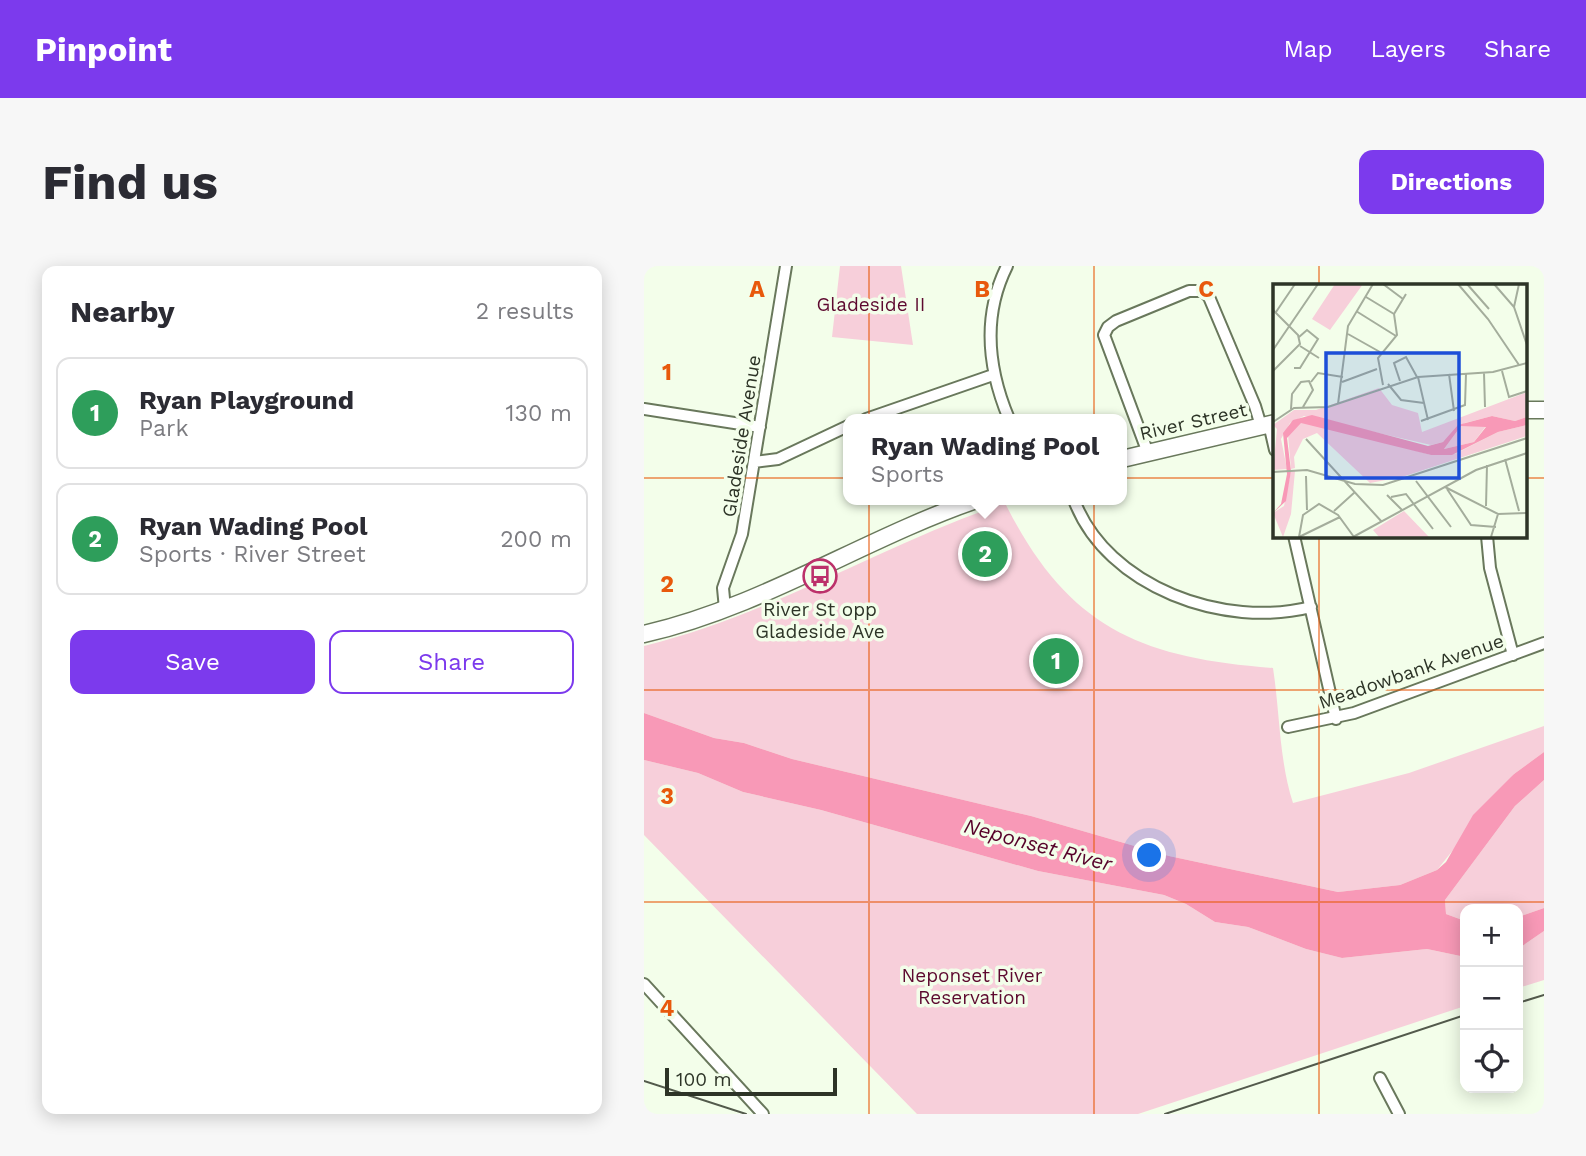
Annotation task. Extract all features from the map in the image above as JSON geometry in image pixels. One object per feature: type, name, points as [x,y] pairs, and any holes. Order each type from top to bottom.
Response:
[{"type":"main road","name":"River Street","points":[[1127,458],[1268,425]]},
{"type":"main road","points":[[644,634],[725,609],[775,589],[921,521],[963,505]]},
{"type":"street","name":"Gladeside Avenue","points":[[725,609],[723,588],[740,544],[786,266]]},
{"type":"street","points":[[1007,266],[996,297],[990,333],[993,375],[1007,414]]},
{"type":"street","points":[[1148,453],[1105,344],[1105,331],[1116,321],[1194,290],[1203,291],[1209,298],[1255,406],[1268,425],[1273,443]]},
{"type":"street","points":[[880,414],[993,375]]},
{"type":"street","points":[[644,409],[760,427]]},
{"type":"street","points":[[754,462],[778,459],[843,429]]},
{"type":"street","points":[[1076,505],[1088,529],[1108,552],[1134,573],[1165,591],[1252,614],[1286,613],[1311,607]]},
{"type":"street","points":[[1294,537],[1336,719]]},
{"type":"street","points":[[1487,537],[1490,568],[1513,655]]},
{"type":"street","name":"Meadowbank Avenue","points":[[1288,727],[1336,719],[1544,643]]},
{"type":"street","points":[[644,985],[763,1114]]},
{"type":"street","points":[[1380,1078],[1399,1114]]},
{"type":"green space","name":"Gladeside II","points":[[840,266],[901,266],[913,345],[832,337]]},
{"type":"green space","points":[[1006,505],[1029,545],[1054,580],[1082,607],[1112,628],[1146,644],[1183,655],[1273,668],[1282,753],[1293,803],[1409,773],[1544,726],[1544,752],[1514,774],[1437,870],[1400,885],[1338,892],[1169,856],[1031,816],[792,759],[744,743],[714,738],[644,713],[644,646],[691,633],[782,598],[959,520]]},
{"type":"green space","name":"Neponset River Reservation","points":[[644,760],[698,773],[743,792],[821,810],[1038,871],[1164,895],[1186,904],[1215,922],[1248,927],[1306,949],[1342,958],[1427,949],[1460,956],[1460,1008],[1138,1114],[917,1114],[644,835]]},
{"type":"green space","points":[[1544,780],[1544,908],[1523,915],[1523,904],[1460,904],[1460,919],[1446,914],[1445,900],[1515,806]]},
{"type":"green space","points":[[1544,931],[1544,980],[1523,986],[1523,967],[1523,946]]},
{"type":"water","points":[[985,532],[1000,538],[1006,553],[1000,568],[985,574],[970,568],[964,553],[970,538]]},
{"type":"water","name":"Neponset River","points":[[644,713],[714,738],[744,743],[792,759],[1031,816],[1169,856],[1338,892],[1400,885],[1437,870],[1446,862],[1473,815],[1514,774],[1544,752],[1544,780],[1515,806],[1445,900],[1446,914],[1460,919],[1460,956],[1427,949],[1342,958],[1306,949],[1248,927],[1215,922],[1186,904],[1164,895],[1038,871],[821,810],[743,792],[698,773],[644,760]]},
{"type":"water","points":[[1544,908],[1544,931],[1523,946],[1523,915]]},
{"type":"tram line","points":[[1523,1001],[1544,995]]},
{"type":"tram line","points":[[1165,1114],[1460,1017]]},
{"type":"tram line","points":[[644,1081],[746,1114]]},
{"type":"place","name":"Ryan Wading Pool","points":[[985,554]]},
{"type":"place","name":"River St opp Gladeside Ave","points":[[820,576]]},
{"type":"place","name":"Ryan Playground","points":[[1056,661]]}]
